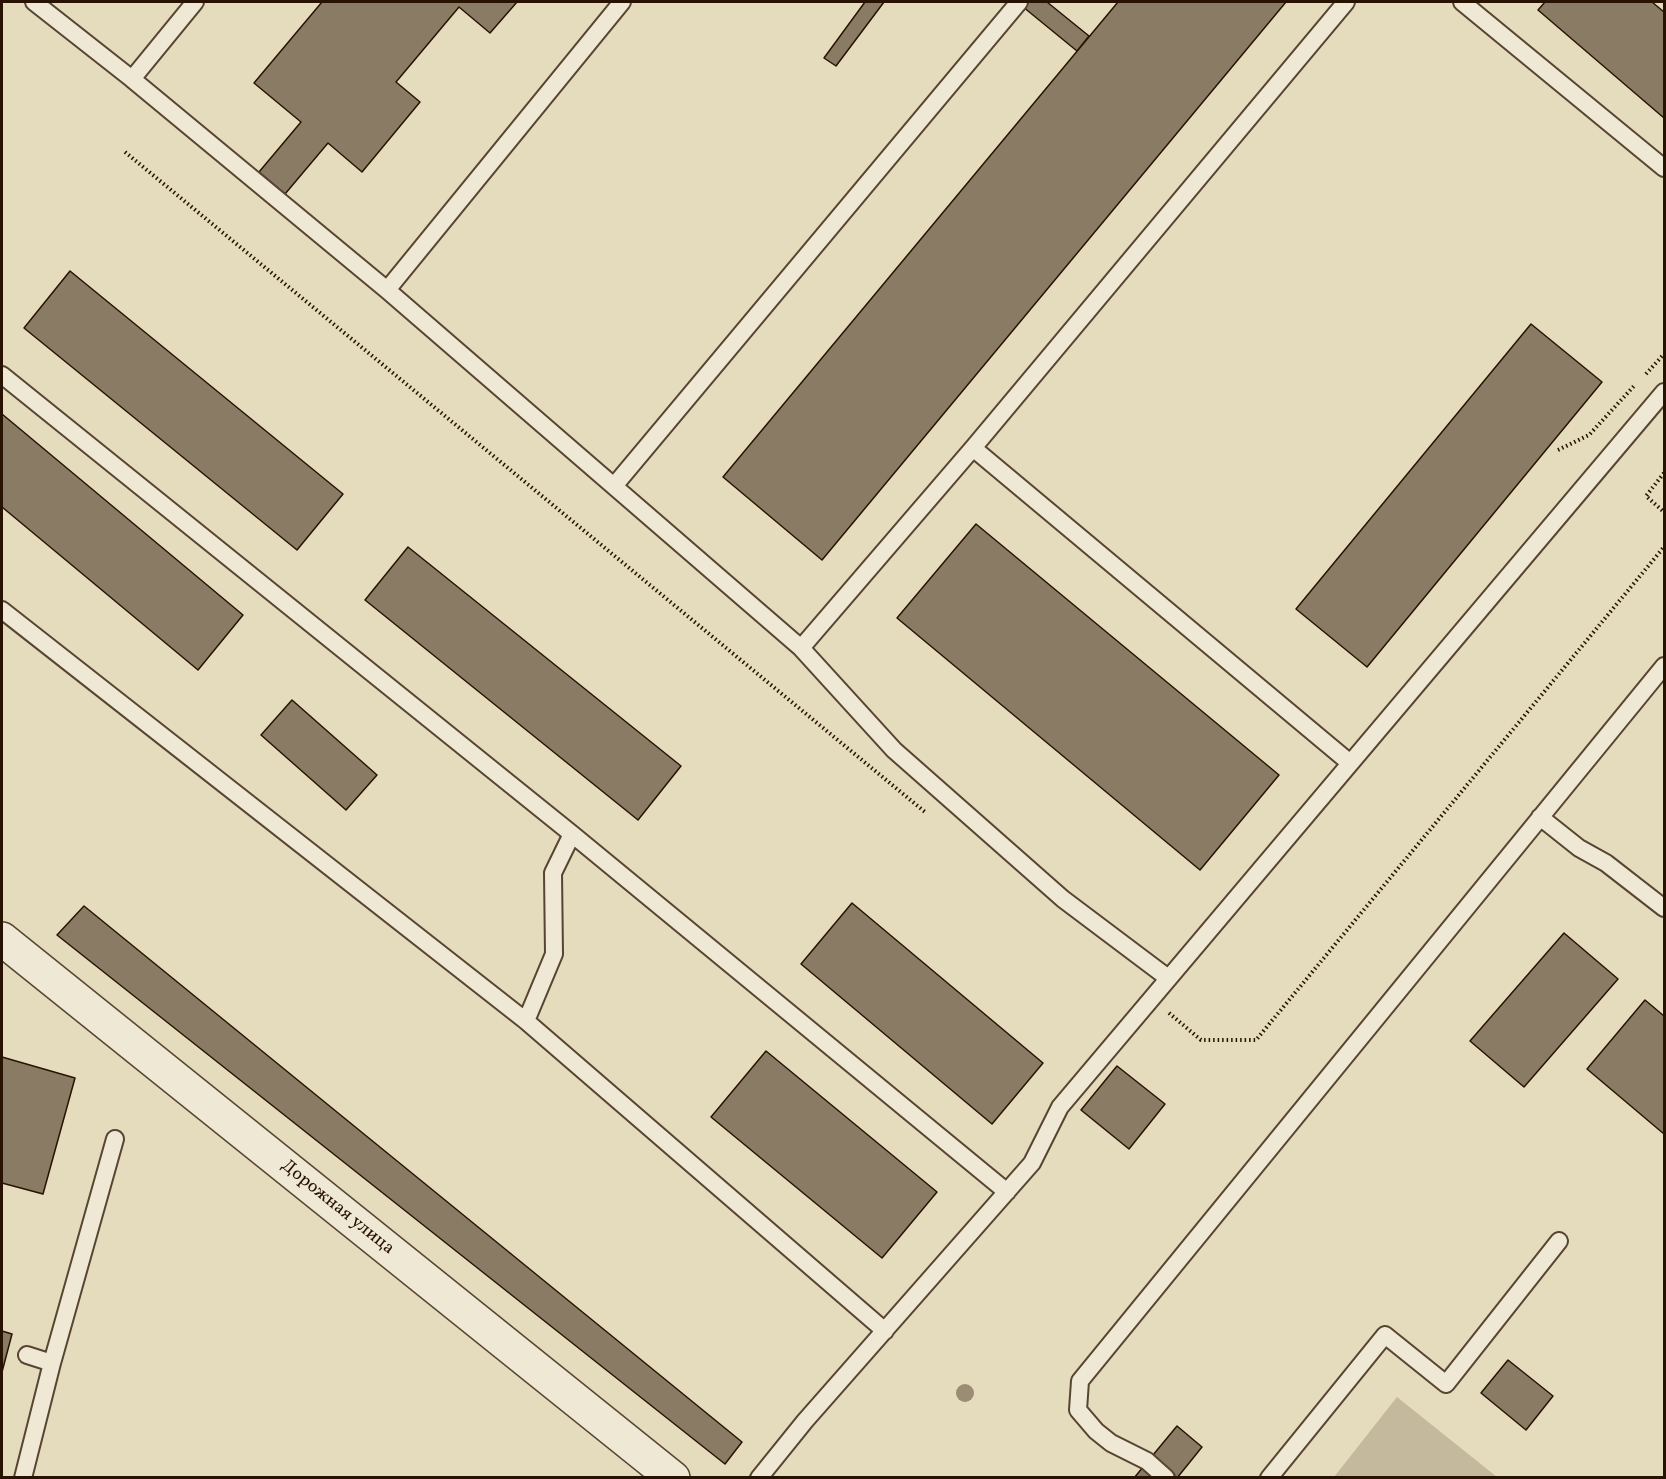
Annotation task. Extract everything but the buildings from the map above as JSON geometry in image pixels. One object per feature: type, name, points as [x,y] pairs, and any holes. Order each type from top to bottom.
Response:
[{"type":"street","name":"Дорожная улица","points":[[2,939],[673,1478]]},
{"type":"lane","points":[[34,2],[132,79],[387,290],[801,648],[894,750],[1063,899],[1168,978]]},
{"type":"lane","points":[[132,79],[195,2]]},
{"type":"lane","points":[[387,290],[622,2]]},
{"type":"lane","points":[[614,486],[1019,2]]},
{"type":"lane","points":[[801,648],[973,448],[1346,2]]},
{"type":"lane","points":[[1462,2],[1665,168]]},
{"type":"lane","points":[[2,375],[572,834],[1007,1192]]},
{"type":"lane","points":[[759,1478],[805,1421],[1032,1163],[1060,1107],[1665,392]]},
{"type":"lane","points":[[973,448],[1350,763]]},
{"type":"lane","points":[[2,610],[526,1021],[885,1331]]},
{"type":"lane","points":[[1166,1478],[1148,1461],[1111,1443],[1096,1431],[1078,1410],[1080,1381],[1665,666]]},
{"type":"lane","points":[[1540,817],[1579,848],[1606,863],[1665,908]]},
{"type":"lane","points":[[526,1021],[554,954],[553,873],[572,834]]},
{"type":"lane","points":[[23,1478],[52,1363],[115,1138]]},
{"type":"lane","points":[[1269,1478],[1385,1335],[1446,1384],[1558,1241]]},
{"type":"lane","points":[[27,1356],[52,1363]]},
{"type":"path","points":[[124,152],[928,815]]},
{"type":"path","points":[[1558,450],[1589,435],[1665,354]]},
{"type":"path","points":[[1665,473],[1646,496],[1665,512]]},
{"type":"path","points":[[1150,998],[1201,1040],[1256,1040],[1665,547]]},
{"type":"shaded area","points":[[1397,1397],[1497,1477],[1334,1477]]}]
